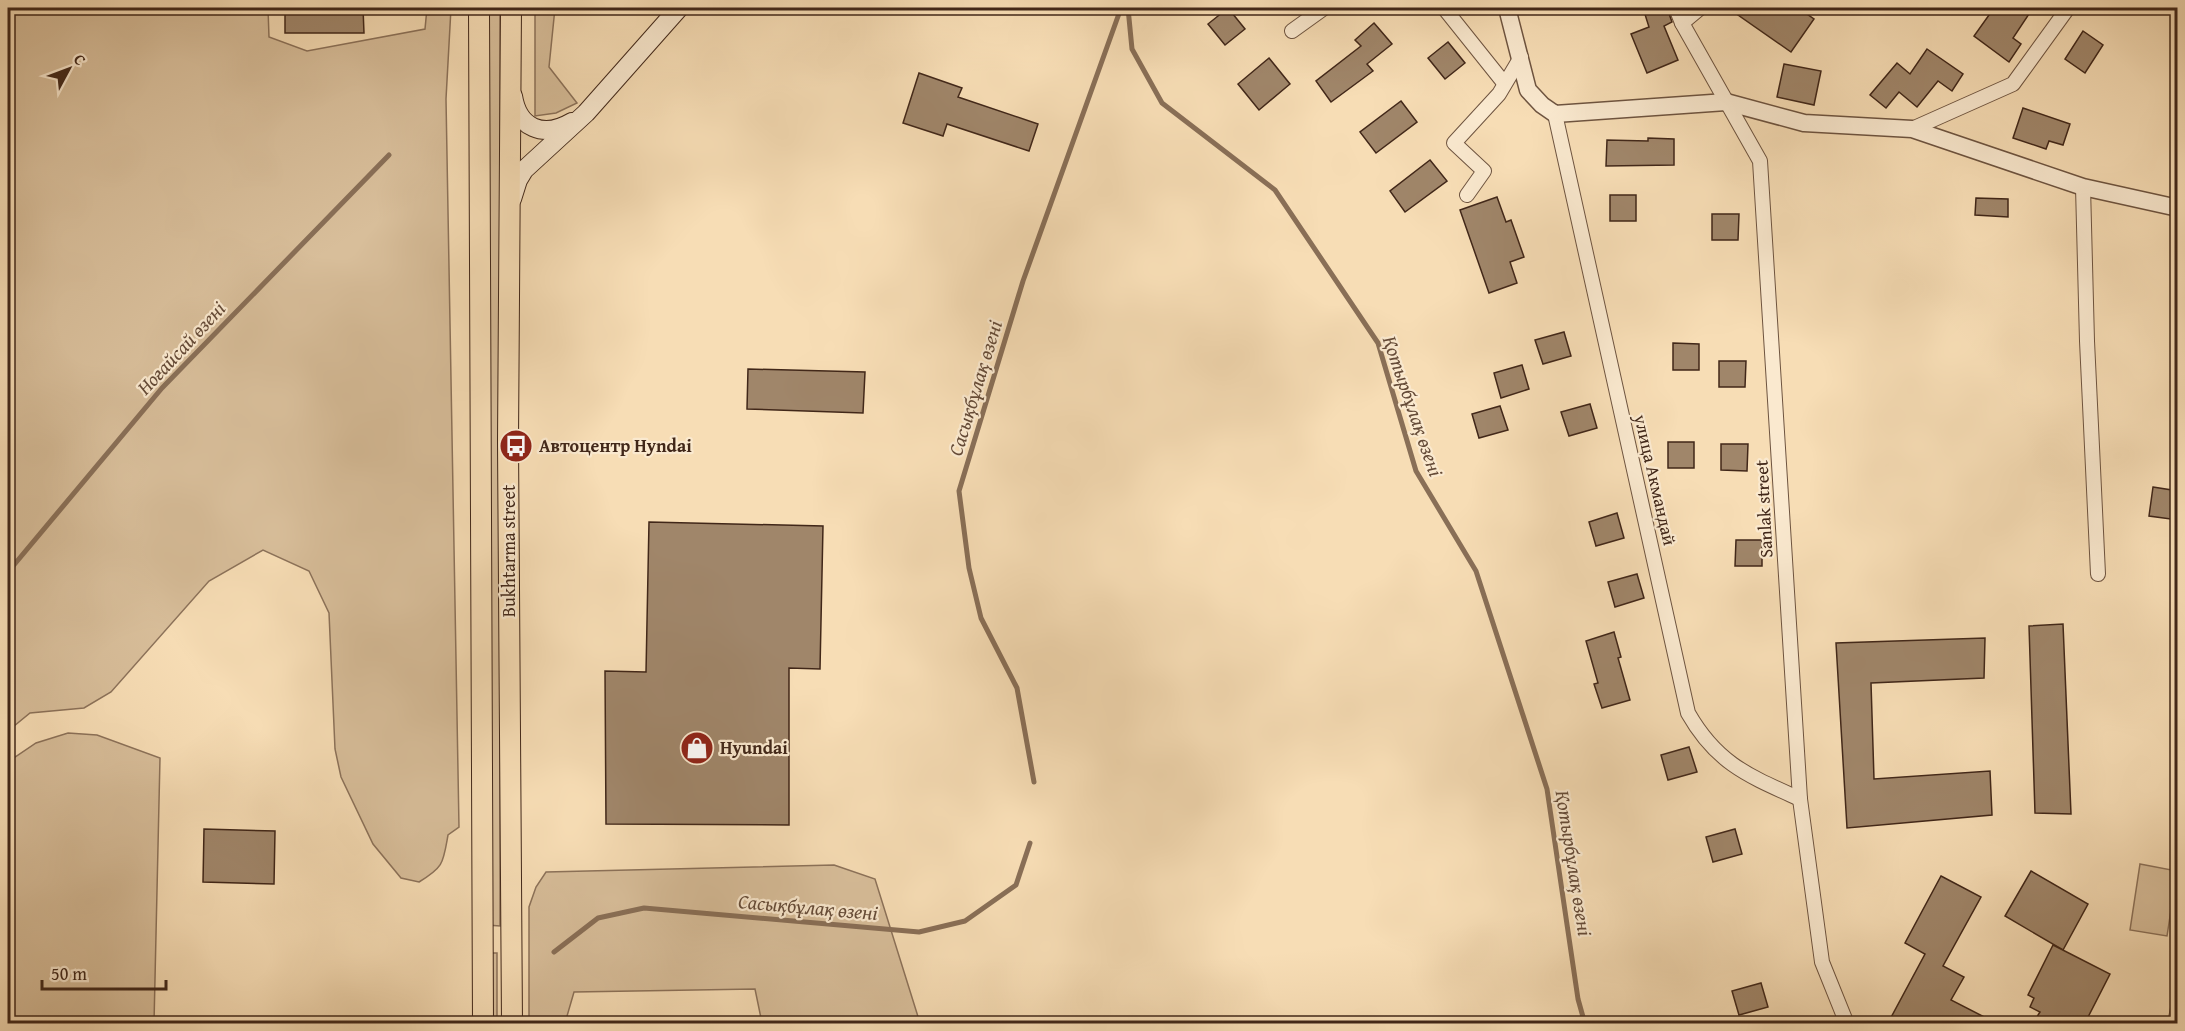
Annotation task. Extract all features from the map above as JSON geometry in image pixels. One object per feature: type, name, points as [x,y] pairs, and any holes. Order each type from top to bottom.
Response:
[{"type":"main road","name":"Bukhtarma street","points":[[479,8],[483,1023]]},
{"type":"main road","name":"Bukhtarma street","points":[[511,8],[512,203],[508,442],[512,1023]]},
{"type":"main road","points":[[512,203],[518,180],[524,170],[586,113],[679,8]]},
{"type":"main road","points":[[512,90],[517,113],[530,126],[543,130],[557,128],[586,113]]},
{"type":"main road","points":[[483,931],[511,931]]},
{"type":"street","points":[[1292,31],[1324,8]]},
{"type":"street","points":[[1444,8],[1504,83]]},
{"type":"street","points":[[1507,8],[1528,90],[1542,105],[1555,114],[1726,102],[1804,123],[1912,129],[2083,187],[2178,208]]},
{"type":"street","name":"Sanlak street","points":[[1676,8],[1682,23],[1760,161],[1800,799],[1822,962],[1847,1023]]},
{"type":"street","points":[[1682,23],[1700,8]]},
{"type":"street","points":[[1912,129],[2013,84],[2068,8]]},
{"type":"street","points":[[1467,195],[1484,171],[1454,143],[1499,94],[1521,57]]},
{"type":"street","name":"улица Акмандай","points":[[1555,114],[1688,712],[1698,730],[1731,766],[1800,799]]},
{"type":"street","points":[[2083,187],[2087,341],[2098,574]]},
{"type":"street","points":[[2175,1023],[2178,1008]]},
{"type":"shaded area","points":[[8,8],[268,8],[269,37],[307,51],[425,29],[427,8],[451,8],[446,99],[459,827],[448,835],[443,858],[438,868],[419,882],[401,878],[373,844],[341,777],[335,749],[329,613],[309,571],[263,550],[209,581],[111,692],[84,708],[30,713],[8,731]]},
{"type":"shaded area","points":[[487,8],[500,8],[500,926],[487,925]]},
{"type":"shaded area","points":[[535,8],[555,8],[549,67],[577,103],[556,113],[535,116]]},
{"type":"shaded area","points":[[68,733],[97,735],[160,758],[154,1023],[8,1023],[8,762],[36,743]]},
{"type":"shaded area","points":[[2140,864],[2177,871],[2167,936],[2130,930]]},
{"type":"shaded area","points":[[834,865],[875,879],[920,1023],[762,1023],[755,989],[574,992],[565,1023],[529,1023],[529,907],[536,887],[546,872]]},
{"type":"shaded area","points":[[488,953],[497,953],[497,1023],[487,1024]]},
{"type":"building","points":[[285,8],[363,8],[364,33],[285,33]]},
{"type":"building","points":[[1228,8],[1245,29],[1225,45],[1208,24]]},
{"type":"building","points":[[1643,8],[1667,8],[1672,22],[1664,26],[1678,60],[1647,73],[1631,34],[1649,27]]},
{"type":"building","points":[[1728,8],[1798,8],[1814,19],[1791,52]]},
{"type":"building","points":[[1994,8],[2033,8],[2013,38],[2021,44],[2009,62],[1974,36]]},
{"type":"building","points":[[1374,23],[1392,44],[1367,64],[1373,71],[1331,102],[1316,81],[1361,46],[1355,40]]},
{"type":"building","points":[[2083,31],[2103,45],[2085,73],[2065,59]]},
{"type":"building","points":[[1448,42],[1465,63],[1445,79],[1428,58]]},
{"type":"building","points":[[1927,49],[1963,74],[1952,91],[1938,81],[1917,107],[1899,92],[1886,108],[1870,95],[1897,63],[1910,74]]},
{"type":"building","points":[[1269,58],[1290,84],[1259,110],[1238,84]]},
{"type":"building","points":[[1784,64],[1821,71],[1814,105],[1777,97]]},
{"type":"building","points":[[919,73],[962,88],[958,97],[1038,124],[1029,151],[947,124],[943,136],[903,123]]},
{"type":"building","points":[[1401,101],[1417,122],[1376,153],[1360,132]]},
{"type":"building","points":[[2023,108],[2070,124],[2063,145],[2049,141],[2046,149],[2013,138]]},
{"type":"building","points":[[1648,138],[1674,139],[1674,165],[1606,166],[1607,140],[1648,141]]},
{"type":"building","points":[[1430,160],[1447,181],[1405,212],[1390,191]]},
{"type":"building","points":[[1610,195],[1636,195],[1636,221],[1610,221]]},
{"type":"building","points":[[1497,197],[1506,222],[1511,220],[1524,257],[1510,262],[1517,283],[1489,293],[1460,210]]},
{"type":"building","points":[[1976,198],[2008,199],[2008,217],[1975,215]]},
{"type":"building","points":[[1712,214],[1739,214],[1738,240],[1712,240]]},
{"type":"building","points":[[1564,332],[1571,356],[1543,364],[1535,340]]},
{"type":"building","points":[[1673,343],[1699,344],[1699,370],[1673,370]]},
{"type":"building","points":[[1719,361],[1746,361],[1745,387],[1719,387]]},
{"type":"building","points":[[1522,365],[1529,389],[1501,398],[1494,373]]},
{"type":"building","points":[[748,369],[865,372],[863,413],[747,409]]},
{"type":"building","points":[[1590,404],[1597,428],[1569,436],[1561,412]]},
{"type":"building","points":[[1500,406],[1508,430],[1479,438],[1472,414]]},
{"type":"building","points":[[1668,442],[1694,442],[1694,468],[1668,468]]},
{"type":"building","points":[[1721,444],[1748,444],[1747,471],[1721,470]]},
{"type":"building","points":[[2153,487],[2178,491],[2178,520],[2149,516]]},
{"type":"building","points":[[1617,513],[1624,538],[1596,546],[1589,522]]},
{"type":"building","points":[[649,522],[823,526],[820,669],[789,668],[789,825],[606,824],[605,671],[646,672]]},
{"type":"building","points":[[1736,540],[1762,540],[1762,566],[1735,566]]},
{"type":"building","points":[[1637,574],[1644,598],[1615,607],[1608,582]]},
{"type":"building","points":[[2063,624],[2071,814],[2035,813],[2029,626]]},
{"type":"building","points":[[1614,632],[1621,657],[1618,658],[1630,700],[1602,708],[1594,684],[1598,683],[1586,641]]},
{"type":"building","points":[[1985,638],[1984,678],[1871,683],[1874,779],[1990,771],[1992,815],[1847,828],[1836,643]]},
{"type":"building","points":[[1689,747],[1697,772],[1668,780],[1661,755]]},
{"type":"building","points":[[204,829],[275,831],[274,884],[203,882]]},
{"type":"building","points":[[1735,829],[1742,854],[1713,862],[1706,837]]},
{"type":"building","points":[[2031,871],[2088,904],[2063,950],[2005,916]]},
{"type":"building","points":[[1941,876],[1981,897],[1943,966],[1964,977],[1951,1000],[1996,1023],[1888,1023],[1925,954],[1905,943]]},
{"type":"building","points":[[2053,945],[2110,974],[2085,1023],[2063,1023],[2052,1018],[2050,1023],[2033,1023],[2040,1012],[2030,1007],[2034,998],[2028,995]]},
{"type":"building","points":[[1761,983],[1768,1007],[1739,1015],[1732,991]]},
{"type":"waterway","name":"Сасықбұлақ өзені","points":[[1034,782],[1017,688],[981,618],[969,568],[959,491],[1023,281],[1121,8]]},
{"type":"waterway","name":"Қотырбұлақ өзені","points":[[1128,8],[1132,49],[1162,103],[1275,190],[1378,343],[1416,471],[1476,571],[1547,789],[1578,999],[1585,1024]]},
{"type":"waterway","name":"Ноғайсай өзені","points":[[8,572],[162,388],[389,155]]},
{"type":"waterway","name":"Сасықбұлақ өзені","points":[[554,952],[598,918],[644,908],[919,932],[965,921],[1016,885],[1030,843]]},
{"type":"place","name":"Автоцентр Hyndai","points":[[516,446]]},
{"type":"place","name":"Hyundai","points":[[697,748]]}]
